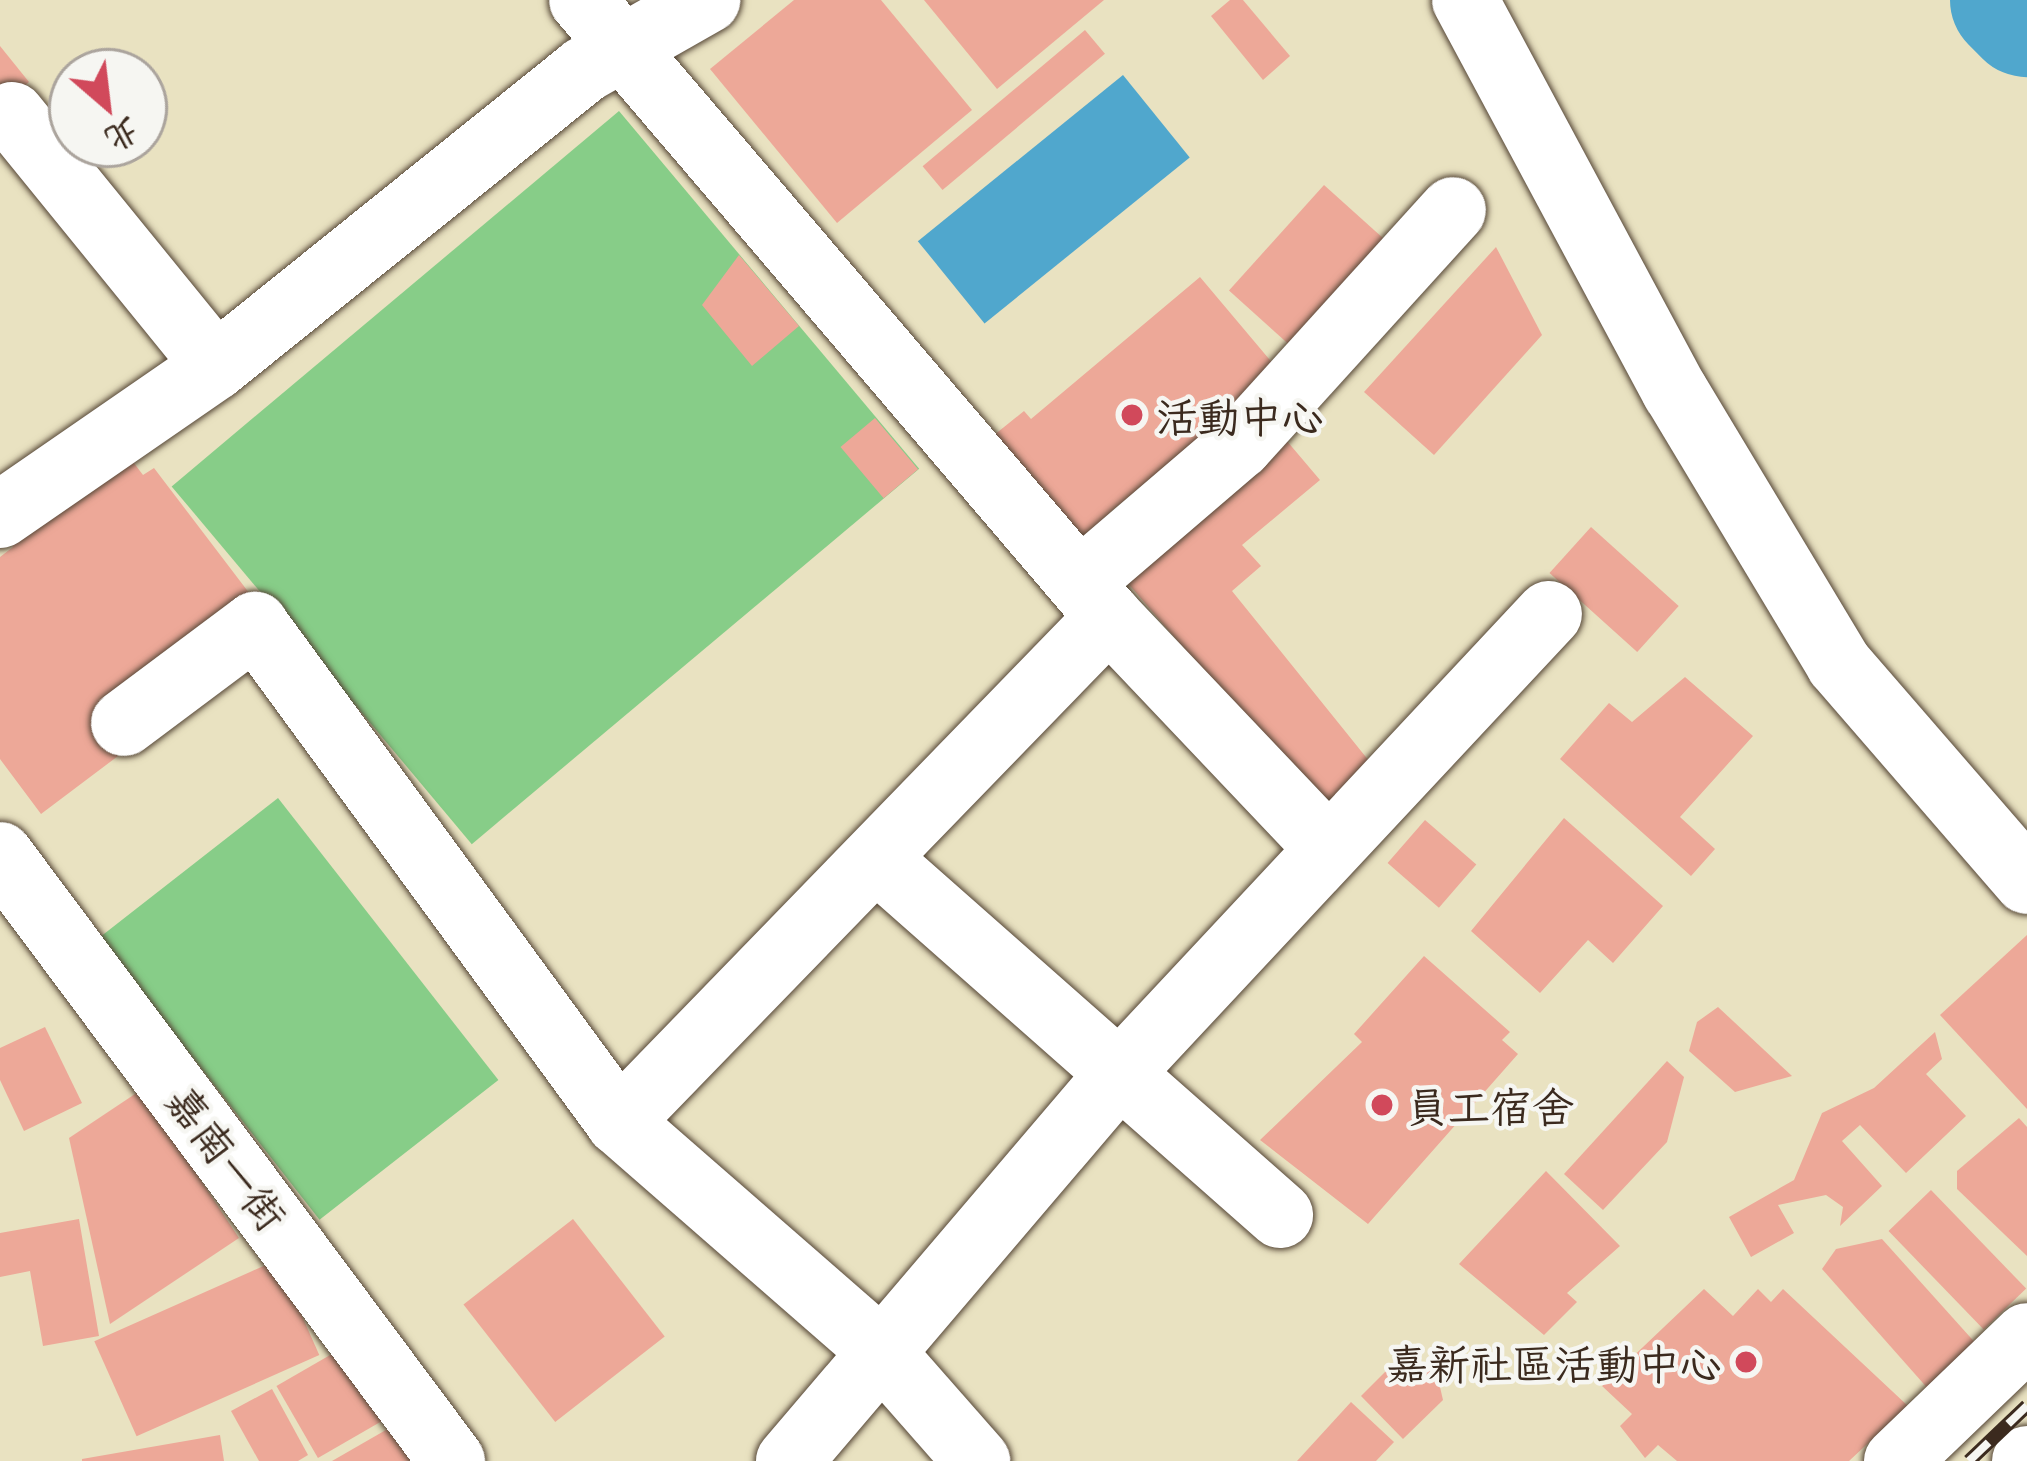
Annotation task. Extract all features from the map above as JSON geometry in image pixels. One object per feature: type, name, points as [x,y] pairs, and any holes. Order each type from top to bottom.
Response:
[{"type":"street","points":[[582,0],[1094,599],[1328,848]]},
{"type":"street","points":[[0,515],[217,366],[622,50],[706,0]]},
{"type":"street","points":[[1465,0],[1675,391],[1839,664],[2027,881]]},
{"type":"street","points":[[12,115],[217,366]]},
{"type":"street","points":[[620,1122],[879,861],[1094,599],[1453,210]]},
{"type":"street","points":[[789,1461],[877,1348],[1118,1075],[1549,614]]},
{"type":"street","points":[[124,723],[255,625],[620,1122],[877,1348],[977,1461]]},
{"type":"street","name":"嘉南一街","points":[[0,855],[452,1461]]},
{"type":"street","points":[[879,861],[1280,1215]]},
{"type":"street","points":[[1897,1461],[2027,1336]]},
{"type":"green space","points":[[619,111],[919,469],[472,844],[172,486]]},
{"type":"green space","points":[[278,798],[498,1080],[320,1220],[99,938]]},
{"type":"water","points":[[1123,75],[1190,157],[985,324],[918,241]]},
{"type":"building","points":[[794,0],[881,0],[972,110],[837,223],[710,69]]},
{"type":"building","points":[[924,0],[1104,0],[997,89]]},
{"type":"building","points":[[1230,0],[1243,0],[1290,56],[1263,80],[1211,16]]},
{"type":"building","points":[[1085,30],[1105,54],[943,190],[923,166]]},
{"type":"building","points":[[0,46],[29,82],[0,106]]},
{"type":"building","points":[[1324,185],[1395,249],[1300,354],[1229,291]]},
{"type":"building","points":[[1496,247],[1542,335],[1434,455],[1364,392]]},
{"type":"building","points":[[739,255],[799,326],[752,366],[702,305]]},
{"type":"building","name":"活動中心","points":[[1200,277],[1280,372],[1109,513],[1118,523],[1077,556],[983,444],[1024,411],[1031,419]]},
{"type":"building","points":[[875,418],[918,469],[884,498],[841,447]]},
{"type":"building","points":[[1281,434],[1320,480],[1242,545],[1261,566],[1232,591],[1382,777],[1332,820],[1119,573]]},
{"type":"building","points":[[124,450],[143,475],[154,468],[256,602],[94,725],[118,756],[41,814],[0,759],[0,557],[13,547],[7,539]]},
{"type":"building","points":[[1591,527],[1679,606],[1637,652],[1550,573]]},
{"type":"building","points":[[1685,677],[1753,736],[1680,817],[1715,849],[1691,876],[1560,759],[1609,703],[1632,722]]},
{"type":"building","points":[[1564,818],[1663,906],[1613,963],[1588,940],[1540,993],[1471,931]]},
{"type":"building","points":[[1425,820],[1476,865],[1439,908],[1388,863]]},
{"type":"building","points":[[2027,935],[2027,1109],[1940,1015]]},
{"type":"building","name":"員工宿舍","points":[[1424,956],[1510,1032],[1502,1040],[1518,1054],[1368,1224],[1260,1140],[1362,1042],[1354,1034]]},
{"type":"building","points":[[1718,1007],[1792,1076],[1735,1092],[1689,1051],[1697,1022]]},
{"type":"building","points":[[45,1027],[82,1103],[24,1131],[0,1080],[0,1048]]},
{"type":"building","points":[[1935,1032],[1942,1059],[1926,1074],[1966,1116],[1906,1173],[1860,1125],[1842,1141],[1882,1186],[1840,1226],[1843,1207],[1826,1195],[1778,1205],[1794,1233],[1751,1257],[1729,1217],[1794,1180],[1822,1113],[1874,1088]]},
{"type":"building","points":[[1667,1061],[1684,1077],[1667,1142],[1603,1210],[1564,1174]]},
{"type":"building","points":[[141,1090],[239,1238],[110,1324],[69,1138]]},
{"type":"building","points":[[2019,1118],[2027,1127],[2027,1256],[1957,1189],[1957,1171]]},
{"type":"building","points":[[1546,1171],[1620,1246],[1567,1293],[1577,1302],[1544,1335],[1459,1264]]},
{"type":"building","points":[[1931,1190],[2026,1289],[1984,1330],[1889,1231]]},
{"type":"building","points":[[79,1219],[99,1336],[43,1346],[30,1271],[0,1277],[0,1233]]},
{"type":"building","points":[[573,1219],[665,1336],[555,1422],[463,1305]]},
{"type":"building","points":[[1882,1239],[1979,1347],[1930,1391],[1822,1269],[1836,1249]]},
{"type":"building","points":[[277,1260],[319,1355],[137,1436],[94,1341]]},
{"type":"building","name":"嘉新社區活動中心","points":[[1704,1289],[1733,1316],[1758,1289],[1771,1302],[1783,1289],[1908,1406],[1849,1461],[1677,1461],[1658,1445],[1645,1458],[1620,1426],[1632,1414],[1602,1386]]},
{"type":"building","points":[[344,1347],[386,1419],[318,1458],[276,1386]]},
{"type":"building","points":[[1392,1365],[1436,1370],[1443,1400],[1403,1439],[1361,1396]]},
{"type":"building","points":[[272,1389],[308,1455],[298,1461],[259,1461],[231,1411]]},
{"type":"building","points":[[1351,1402],[1394,1442],[1376,1461],[1297,1461]]},
{"type":"building","points":[[398,1423],[419,1461],[332,1461]]},
{"type":"building","points":[[220,1435],[224,1461],[82,1461],[82,1459]]},
{"type":"waterway","points":[[2013,0],[2027,14]]},
{"type":"railway","points":[[1969,1461],[2027,1406]]},
{"type":"place","name":"活動中心","points":[[1132,415]]},
{"type":"place","name":"員工宿舍","points":[[1382,1105]]},
{"type":"place","name":"嘉新社區活動中心","points":[[1746,1362]]}]
